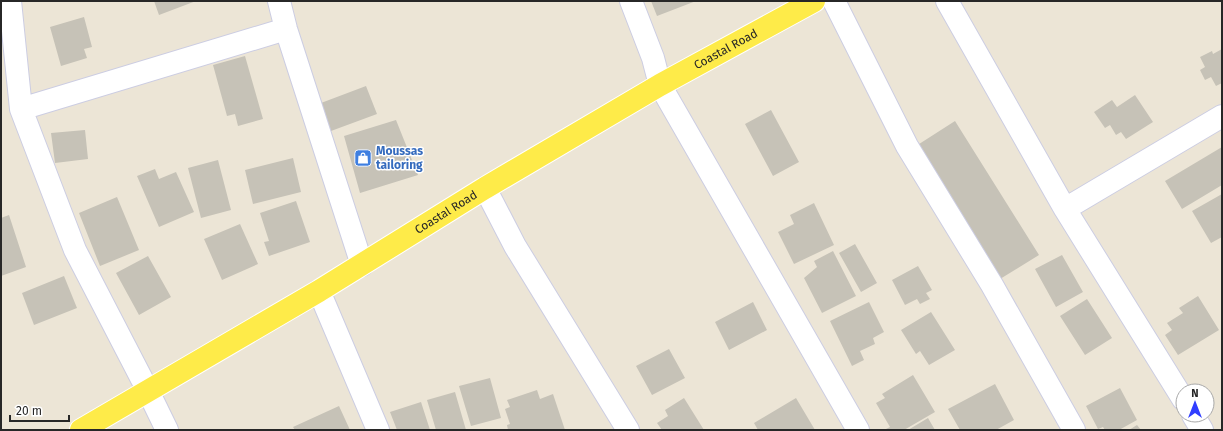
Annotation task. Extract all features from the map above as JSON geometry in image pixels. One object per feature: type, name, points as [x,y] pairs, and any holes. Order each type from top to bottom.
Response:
[{"type":"main road","name":"Coastal Road","points":[[81,430],[319,291],[485,188],[660,85],[814,1]]},
{"type":"street","points":[[10,1],[21,109],[75,250],[167,430]]},
{"type":"street","points":[[279,1],[286,29],[362,265]]},
{"type":"street","points":[[630,1],[654,58],[660,85],[858,430]]},
{"type":"street","points":[[834,1],[907,146],[992,285],[1074,430]]},
{"type":"street","points":[[947,1],[1065,209],[1175,386]]},
{"type":"street","points":[[21,109],[286,29]]},
{"type":"street","points":[[1065,209],[1222,116]]},
{"type":"street","points":[[485,188],[515,246],[628,430]]},
{"type":"street","points":[[319,291],[378,430]]},
{"type":"building","points":[[154,1],[196,1],[159,15]]},
{"type":"building","points":[[651,1],[696,1],[657,16]]},
{"type":"building","points":[[84,17],[92,47],[84,49],[87,58],[61,66],[50,27]]},
{"type":"building","points":[[1222,49],[1222,83],[1216,86],[1211,77],[1205,80],[1200,70],[1205,67],[1200,57],[1212,51],[1213,54]]},
{"type":"building","points":[[245,56],[263,119],[238,126],[235,114],[227,116],[213,65]]},
{"type":"building","points":[[366,86],[377,114],[331,131],[321,103]]},
{"type":"building","points":[[1135,95],[1153,122],[1126,139],[1121,132],[1116,135],[1110,125],[1105,128],[1094,112],[1112,100],[1117,107]]},
{"type":"building","points":[[771,110],[799,162],[773,176],[745,124]]},
{"type":"building","points":[[396,120],[418,175],[360,193],[344,136]]},
{"type":"building","points":[[955,121],[1039,255],[1000,279],[916,146]]},
{"type":"building","points":[[85,130],[88,159],[55,163],[51,133]]},
{"type":"building","points":[[1222,147],[1222,185],[1182,209],[1165,181]]},
{"type":"building","points":[[293,158],[301,192],[253,204],[245,170]]},
{"type":"building","points":[[218,160],[231,210],[201,218],[188,168]]},
{"type":"building","points":[[155,169],[159,179],[176,172],[194,212],[159,227],[137,176]]},
{"type":"building","points":[[1222,194],[1222,237],[1211,243],[1192,211]]},
{"type":"building","points":[[117,197],[139,250],[100,266],[79,213]]},
{"type":"building","points":[[296,201],[310,242],[269,256],[264,242],[269,241],[260,213]]},
{"type":"building","points":[[814,203],[834,245],[794,264],[778,232],[794,224],[790,215]]},
{"type":"building","points":[[9,215],[26,267],[1,276],[1,218]]},
{"type":"building","points":[[240,224],[258,264],[222,280],[204,239]]},
{"type":"building","points":[[855,244],[877,283],[861,292],[839,253]]},
{"type":"building","points":[[833,251],[856,296],[822,313],[804,278],[817,267],[814,261]]},
{"type":"building","points":[[1062,255],[1083,292],[1056,307],[1035,269]]},
{"type":"building","points":[[148,256],[171,297],[139,315],[116,273]]},
{"type":"building","points":[[918,266],[932,290],[926,293],[930,299],[920,304],[917,299],[905,305],[892,280]]},
{"type":"building","points":[[64,276],[77,308],[34,325],[22,293]]},
{"type":"building","points":[[1198,296],[1219,330],[1178,355],[1165,335],[1172,330],[1167,323],[1183,313],[1179,308]]},
{"type":"building","points":[[1087,299],[1112,338],[1085,355],[1060,316]]},
{"type":"building","points":[[753,302],[767,330],[729,350],[715,322]]},
{"type":"building","points":[[869,302],[884,332],[873,338],[875,344],[860,351],[864,360],[852,366],[830,321]]},
{"type":"building","points":[[931,312],[955,350],[929,365],[920,351],[916,354],[901,330]]},
{"type":"building","points":[[669,349],[685,378],[652,395],[636,366]]},
{"type":"building","points":[[913,375],[935,412],[904,430],[887,430],[886,429],[890,427],[876,403],[885,398],[882,394]]},
{"type":"building","points":[[490,378],[501,418],[471,426],[459,386]]},
{"type":"building","points":[[995,384],[1014,420],[996,430],[960,430],[948,409]]},
{"type":"building","points":[[1120,388],[1137,420],[1119,430],[1105,430],[1103,427],[1098,429],[1086,406]]},
{"type":"building","points":[[537,390],[540,399],[553,394],[565,430],[508,430],[507,425],[510,424],[505,409],[510,407],[507,400]]},
{"type":"building","points":[[455,392],[466,430],[436,430],[427,400]]},
{"type":"building","points":[[684,398],[704,430],[662,430],[657,423],[668,416],[665,410]]},
{"type":"building","points":[[796,398],[815,430],[758,430],[754,423]]},
{"type":"building","points":[[421,402],[430,430],[397,430],[390,412]]},
{"type":"building","points":[[339,406],[350,430],[295,430],[293,427]]},
{"type":"building","points":[[928,418],[935,430],[908,430]]},
{"type":"building","points":[[1137,425],[1141,430],[1129,430]]},
{"type":"place","name":"Moussas tailoring","points":[[363,158]]}]
